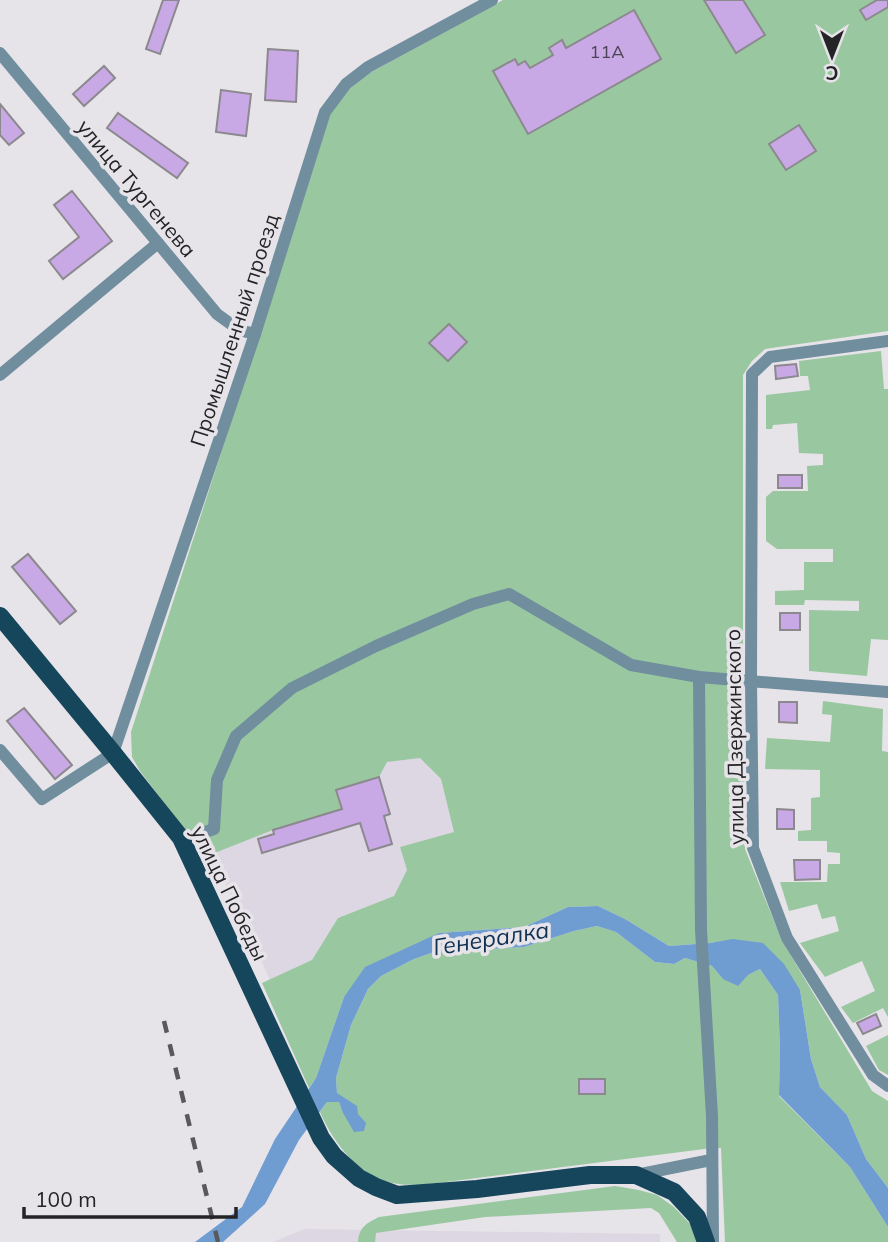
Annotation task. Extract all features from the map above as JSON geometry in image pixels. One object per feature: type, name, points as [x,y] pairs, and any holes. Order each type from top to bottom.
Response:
[{"type":"main road","name":"улица Победы","points":[[0,616],[181,838],[321,1139],[334,1156],[359,1178],[397,1195],[419,1195],[590,1175],[636,1175]]},
{"type":"main road","points":[[636,1175],[674,1192],[697,1217],[706,1242]]},
{"type":"street","name":"Промышленный проезд","points":[[113,752],[255,334],[325,112],[346,83],[368,66],[492,0]]},
{"type":"street","name":"улица Тургенева","points":[[0,53],[217,314],[239,330],[255,334]]},
{"type":"street","points":[[0,375],[158,243]]},
{"type":"street","name":"улица Дзержинского","points":[[888,341],[770,357],[752,374],[751,681],[753,848],[787,938],[873,1075],[888,1086]]},
{"type":"street","points":[[181,838],[214,829],[217,780],[236,736],[292,688],[376,646],[473,604],[509,594],[631,665],[699,677],[888,692]]},
{"type":"street","points":[[699,677],[701,930],[712,1116],[713,1242]]},
{"type":"street","points":[[0,750],[42,799],[113,752]]},
{"type":"street","points":[[636,1175],[711,1160]]},
{"type":"shaded area","points":[[420,758],[441,779],[454,832],[400,847],[407,870],[394,896],[338,918],[312,960],[270,980],[212,854],[273,830],[342,809],[336,790],[387,762]]},
{"type":"shaded area","points":[[305,1229],[660,1234],[660,1242],[273,1242]]},
{"type":"green space","points":[[503,0],[888,0],[888,331],[765,349],[752,361],[743,375],[743,680],[745,849],[782,941],[872,1091],[888,1101],[888,1188],[866,1159],[847,1115],[820,1087],[811,1059],[800,990],[733,940],[669,946],[598,906],[568,907],[524,927],[439,933],[344,997],[316,1078],[309,1088],[262,983],[312,960],[338,918],[394,896],[407,870],[400,847],[454,832],[441,779],[420,758],[387,762],[379,777],[336,790],[342,809],[273,830],[212,854],[190,837],[132,757],[131,732],[331,112],[347,91],[368,74]]},
{"type":"green space","points":[[881,351],[884,389],[888,389],[888,640],[871,639],[867,676],[809,671],[809,610],[859,611],[859,601],[805,600],[804,605],[775,605],[775,591],[804,590],[804,562],[833,562],[833,549],[777,549],[766,541],[766,497],[773,491],[808,491],[807,466],[823,465],[823,454],[799,453],[797,423],[773,425],[772,429],[766,429],[766,395],[810,390],[808,376],[800,376],[799,361]]},
{"type":"green space","points":[[823,701],[883,709],[882,751],[888,752],[888,1017],[883,1008],[853,1023],[841,1007],[875,991],[862,961],[825,977],[800,943],[839,931],[835,916],[822,919],[817,904],[789,911],[780,882],[827,882],[828,864],[840,864],[840,853],[827,852],[827,841],[798,841],[798,831],[811,830],[811,798],[820,797],[820,770],[765,769],[767,738],[830,742],[832,715],[822,714]]},
{"type":"green space","points":[[597,926],[616,932],[655,962],[674,964],[685,958],[712,966],[723,979],[748,975],[760,969],[778,995],[779,1096],[850,1167],[888,1227],[888,1242],[725,1242],[721,1148],[414,1185],[385,1181],[373,1176],[341,1148],[320,1112],[327,1102],[339,1102],[343,1113],[336,1078],[351,1025],[368,989],[381,976],[414,959],[454,945],[489,949],[524,947]]},
{"type":"green space","points":[[888,1035],[888,1075],[879,1070],[866,1046]]},
{"type":"green space","points":[[615,1186],[657,1195],[674,1207],[692,1226],[697,1242],[677,1242],[659,1213],[651,1208],[485,1217],[376,1233],[375,1242],[358,1242],[364,1226],[379,1217]]},
{"type":"water","name":"Генералка","points":[[598,906],[669,946],[733,939],[763,943],[784,964],[800,990],[811,1059],[820,1087],[847,1115],[866,1159],[888,1188],[888,1227],[850,1167],[779,1095],[778,995],[760,969],[748,975],[738,986],[723,979],[712,966],[685,958],[674,964],[655,962],[616,932],[597,926],[524,947],[489,949],[454,945],[414,959],[381,976],[368,989],[351,1025],[336,1078],[337,1093],[357,1106],[358,1114],[366,1123],[364,1131],[354,1132],[339,1102],[327,1102],[299,1140],[265,1204],[223,1242],[195,1242],[242,1207],[275,1139],[316,1078],[344,997],[365,967],[439,933],[524,927],[568,907]]},
{"type":"building","points":[[163,0],[179,0],[160,54],[146,49]]},
{"type":"building","points":[[704,0],[743,0],[765,35],[736,53]]},
{"type":"building","points":[[877,0],[888,0],[888,7],[866,20],[860,10]]},
{"type":"building","points":[[634,10],[661,59],[528,134],[493,71],[515,59],[518,65],[525,61],[530,68],[553,55],[549,48],[562,40],[566,48]]},
{"type":"building","points":[[268,49],[298,51],[296,102],[265,100]]},
{"type":"building","points":[[104,66],[115,78],[84,106],[73,94]]},
{"type":"building","points":[[221,90],[251,94],[246,136],[216,132]]},
{"type":"building","points":[[0,104],[24,133],[9,145],[0,135]]},
{"type":"building","points":[[118,113],[188,163],[177,178],[107,128]]},
{"type":"building","points":[[799,125],[816,151],[786,170],[769,144]]},
{"type":"building","points":[[72,191],[112,241],[63,279],[49,261],[79,237],[54,205]]},
{"type":"building","points":[[449,324],[467,342],[448,361],[429,343]]},
{"type":"building","points":[[796,364],[798,376],[776,379],[775,366]]},
{"type":"building","points":[[778,475],[802,475],[802,488],[778,488]]},
{"type":"building","points":[[28,554],[76,611],[60,624],[12,567]]},
{"type":"building","points":[[780,613],[800,613],[800,630],[780,630]]},
{"type":"building","points":[[779,702],[797,702],[797,723],[779,722]]},
{"type":"building","points":[[24,708],[72,765],[55,779],[7,721]]},
{"type":"building","points":[[379,777],[390,814],[384,816],[392,844],[369,851],[360,823],[262,853],[258,839],[274,834],[273,830],[342,809],[336,790]]},
{"type":"building","points":[[777,809],[794,810],[794,829],[777,829]]},
{"type":"building","points":[[794,860],[820,860],[820,879],[795,880]]},
{"type":"building","points":[[876,1014],[881,1026],[863,1034],[857,1023]]},
{"type":"building","points":[[579,1079],[605,1079],[605,1094],[579,1094]]},
{"type":"railway","points":[[164,1021],[218,1242]]}]
